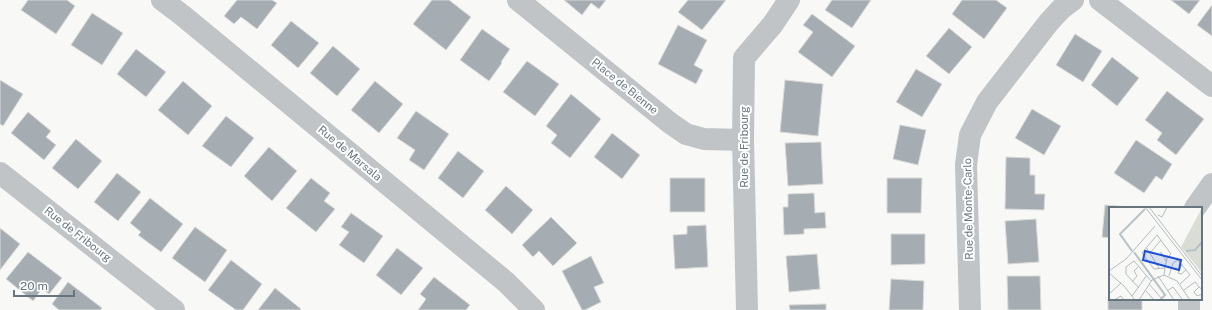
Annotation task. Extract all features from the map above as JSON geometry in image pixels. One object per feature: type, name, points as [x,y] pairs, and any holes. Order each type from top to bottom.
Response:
[{"type":"street","name":"Rue de Marsala","points":[[162,0],[186,7],[506,282],[534,310]]},
{"type":"street","name":"Place de Bienne","points":[[519,0],[664,118],[686,134],[704,140],[744,140]]},
{"type":"street","name":"Rue de Fribourg","points":[[748,310],[744,140],[744,58],[774,24],[788,0]]},
{"type":"street","name":"Rue de Monte-Carlo","points":[[970,310],[966,165],[970,135],[987,102],[1049,22],[1061,9],[1073,0]]},
{"type":"street","points":[[1100,0],[1212,86]]},
{"type":"street","name":"Rue de Fribourg","points":[[0,174],[174,310]]},
{"type":"street","points":[[1196,207],[1212,184]]},
{"type":"building","points":[[28,0],[67,0],[75,6],[56,34],[21,10]]},
{"type":"building","points":[[237,0],[272,0],[277,3],[257,29],[241,17],[234,24],[224,16]]},
{"type":"building","points":[[432,0],[449,0],[471,17],[446,50],[413,24]]},
{"type":"building","points":[[564,0],[606,0],[599,9],[591,3],[582,15]]},
{"type":"building","points":[[688,0],[726,0],[702,30],[678,12]]},
{"type":"building","points":[[832,0],[871,0],[852,28],[825,10]]},
{"type":"building","points":[[962,0],[996,0],[1007,8],[984,39],[952,14]]},
{"type":"building","points":[[1171,0],[1200,0],[1189,14]]},
{"type":"building","points":[[1212,5],[1212,36],[1197,25]]},
{"type":"building","points":[[92,13],[123,33],[102,65],[71,45]]},
{"type":"building","points":[[812,14],[855,46],[832,77],[798,52],[813,32],[803,25]]},
{"type":"building","points":[[291,21],[319,43],[298,68],[271,45]]},
{"type":"building","points":[[678,25],[707,40],[694,65],[703,70],[696,84],[658,64]]},
{"type":"building","points":[[949,28],[972,47],[949,74],[926,56]]},
{"type":"building","points":[[482,29],[510,49],[489,81],[460,60]]},
{"type":"building","points":[[1075,34],[1102,51],[1083,82],[1056,65]]},
{"type":"building","points":[[333,46],[360,69],[337,96],[310,73]]},
{"type":"building","points":[[136,49],[166,72],[146,97],[117,74]]},
{"type":"building","points":[[1112,57],[1139,78],[1117,106],[1091,85]]},
{"type":"building","points":[[527,61],[559,84],[535,116],[503,92]]},
{"type":"building","points":[[916,69],[942,84],[922,117],[896,102]]},
{"type":"building","points":[[0,80],[23,94],[3,126],[0,124]]},
{"type":"building","points":[[785,80],[823,84],[818,136],[780,132]]},
{"type":"building","points":[[183,81],[212,106],[188,135],[158,110]]},
{"type":"building","points":[[375,81],[403,104],[379,133],[351,110]]},
{"type":"building","points":[[1167,91],[1204,119],[1176,155],[1157,140],[1162,133],[1145,120]]},
{"type":"building","points":[[571,94],[601,119],[570,158],[551,143],[557,135],[546,126]]},
{"type":"building","points":[[1032,109],[1061,126],[1044,155],[1015,138]]},
{"type":"building","points":[[416,111],[449,134],[424,170],[409,160],[415,150],[397,138]]},
{"type":"building","points":[[28,112],[51,131],[46,137],[56,145],[44,160],[11,133]]},
{"type":"building","points":[[226,116],[254,138],[231,167],[202,146]]},
{"type":"building","points":[[900,125],[926,130],[918,165],[893,159]]},
{"type":"building","points":[[612,133],[640,155],[622,179],[594,157]]},
{"type":"building","points":[[76,139],[102,161],[78,189],[52,168]]},
{"type":"building","points":[[1136,140],[1172,164],[1162,180],[1156,176],[1144,193],[1114,173]]},
{"type":"building","points":[[821,142],[823,184],[788,186],[785,143]]},
{"type":"building","points":[[269,147],[297,171],[272,201],[244,176]]},
{"type":"building","points":[[458,151],[484,171],[463,198],[438,178]]},
{"type":"building","points":[[1006,157],[1030,158],[1030,175],[1035,175],[1035,194],[1045,194],[1044,210],[1005,209]]},
{"type":"building","points":[[117,173],[141,192],[118,221],[94,202]]},
{"type":"building","points":[[311,178],[330,193],[324,201],[335,209],[316,232],[286,208]]},
{"type":"building","points":[[670,178],[705,178],[705,212],[670,212]]},
{"type":"building","points":[[887,178],[922,178],[921,213],[887,213]]},
{"type":"building","points":[[506,186],[533,210],[512,234],[485,210]]},
{"type":"building","points":[[814,193],[815,213],[825,212],[826,228],[804,229],[804,234],[784,235],[783,207],[788,207],[788,194]]},
{"type":"building","points":[[150,198],[183,224],[161,252],[138,235],[141,232],[130,223]]},
{"type":"building","points":[[1105,205],[1130,207],[1109,207],[1109,238],[1102,237]]},
{"type":"building","points":[[351,213],[383,236],[364,263],[339,245],[349,232],[341,227]]},
{"type":"building","points":[[551,217],[577,243],[553,266],[539,251],[533,257],[522,245]]},
{"type":"building","points":[[1036,219],[1039,262],[1008,264],[1005,221]]},
{"type":"building","points":[[706,225],[708,267],[675,269],[673,235],[687,234],[687,226]]},
{"type":"building","points":[[195,227],[227,250],[205,282],[172,258]]},
{"type":"building","points":[[0,228],[20,244],[0,270]]},
{"type":"building","points":[[891,234],[925,234],[925,264],[891,265]]},
{"type":"building","points":[[397,248],[423,268],[401,295],[376,275]]},
{"type":"building","points":[[28,252],[62,278],[49,294],[42,289],[33,301],[6,279]]},
{"type":"building","points":[[817,254],[820,289],[789,292],[786,256]]},
{"type":"building","points":[[591,256],[604,283],[594,287],[601,302],[582,310],[562,271]]},
{"type":"building","points":[[231,260],[262,284],[243,310],[236,310],[208,290]]},
{"type":"building","points":[[1007,276],[1040,276],[1041,310],[1008,310]]},
{"type":"building","points":[[434,277],[470,305],[466,310],[418,310],[426,299],[420,294]]},
{"type":"building","points":[[891,279],[924,281],[923,310],[889,310]]},
{"type":"building","points":[[68,282],[102,308],[100,310],[59,310],[52,304]]},
{"type":"building","points":[[275,288],[301,309],[258,310]]},
{"type":"building","points":[[1108,299],[1142,300],[1142,310],[1108,310]]},
{"type":"building","points":[[826,304],[826,310],[790,310],[789,305]]}]
